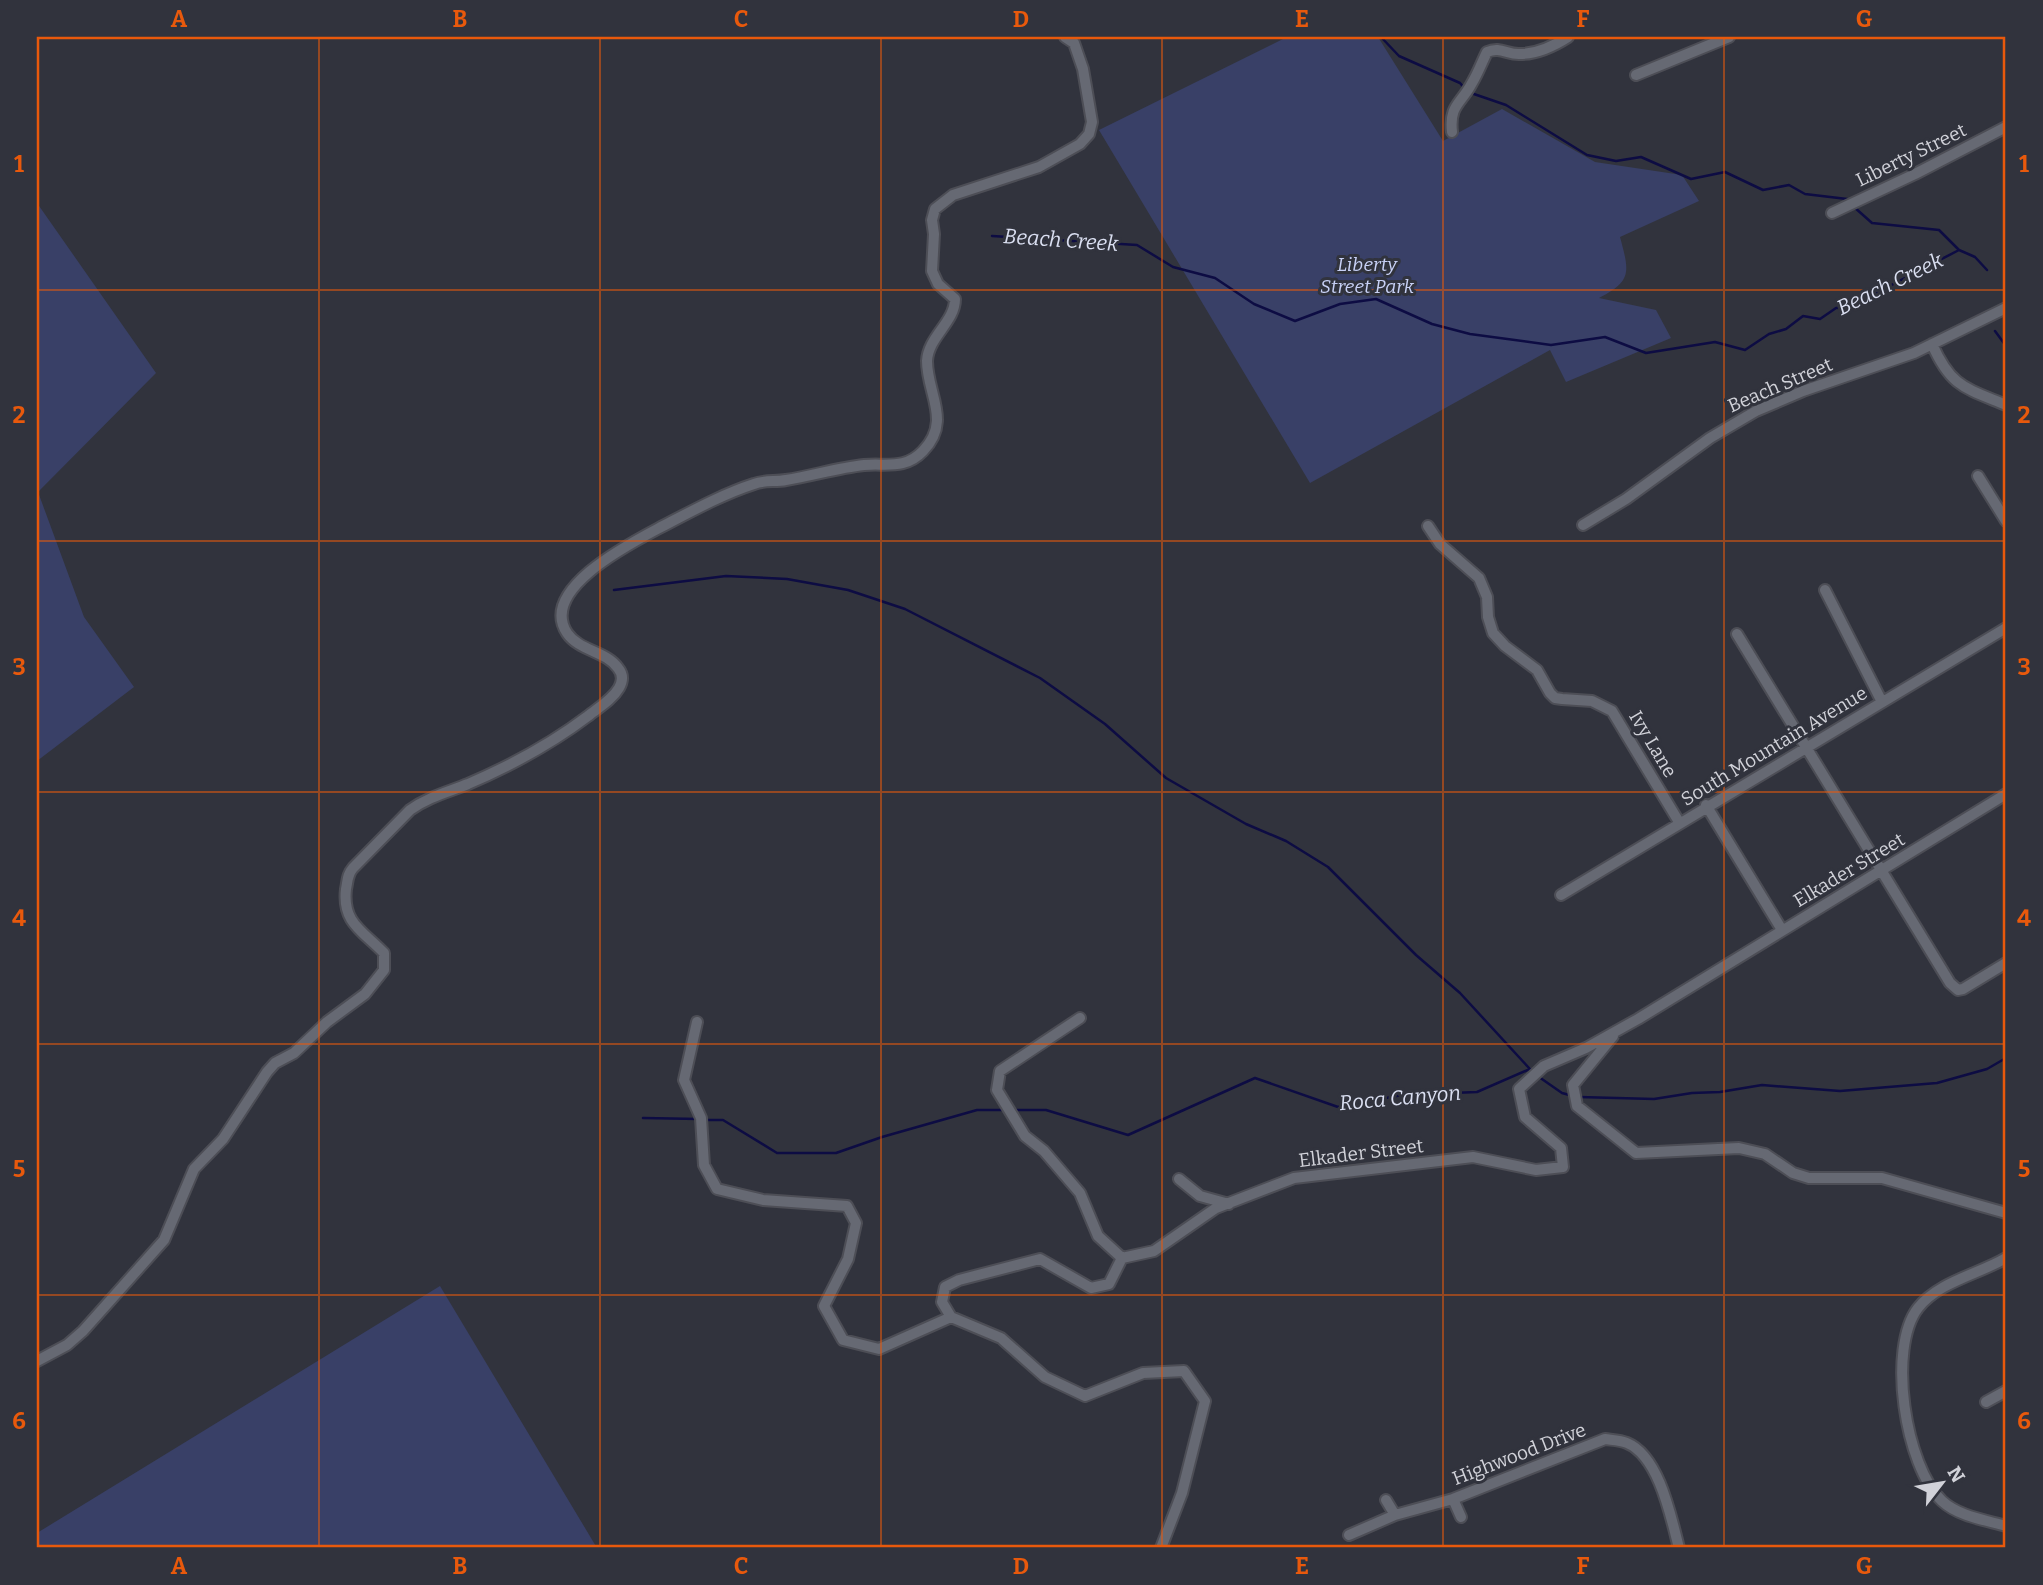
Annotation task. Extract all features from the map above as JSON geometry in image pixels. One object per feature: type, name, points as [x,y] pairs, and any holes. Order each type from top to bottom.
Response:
[{"type":"street","points":[[37,1361],[67,1345],[83,1331],[164,1240],[194,1169],[223,1139],[275,1063],[294,1053],[327,1022],[365,994],[384,970],[384,953],[358,929],[346,909],[347,875],[353,868],[421,802],[468,784],[550,743],[611,698],[619,688],[622,679],[619,669],[576,643],[566,632],[560,616],[561,607],[573,587],[614,553],[727,494],[757,482],[784,481],[866,465],[907,463],[925,449],[931,440],[938,409],[927,361],[929,350],[955,303],[955,299],[938,284],[932,271],[932,220],[935,209],[953,195],[1039,167],[1080,144],[1089,134],[1092,122],[1083,69],[1074,43],[1065,37]]},
{"type":"street","points":[[1452,132],[1452,111],[1471,85],[1487,52],[1501,49],[1517,55],[1532,53],[1568,37]]},
{"type":"street","points":[[1636,75],[1729,37]]},
{"type":"street","name":"Liberty Street","points":[[1832,213],[2006,127]]},
{"type":"street","name":"Beach Street","points":[[1583,525],[1626,499],[1710,438],[1756,411],[1803,391],[1914,353],[2006,308]]},
{"type":"street","points":[[1932,344],[1944,370],[1957,384],[2006,405]]},
{"type":"street","points":[[1978,476],[2006,521]]},
{"type":"street","name":"Ivy Lane","points":[[1428,526],[1445,550],[1479,578],[1487,597],[1488,617],[1493,633],[1505,646],[1537,670],[1550,693],[1555,698],[1592,701],[1612,711],[1679,822]]},
{"type":"street","points":[[1825,590],[1882,702]]},
{"type":"street","name":"South Mountain Avenue","points":[[1561,895],[1706,805],[2006,628]]},
{"type":"street","points":[[1737,634],[1950,983],[1958,990],[2006,963]]},
{"type":"street","name":"Elkader Street","points":[[1122,1258],[1154,1251],[1216,1208],[1294,1178],[1473,1157],[1536,1170],[1563,1167],[1561,1148],[1525,1117],[1519,1089],[1544,1066],[1618,1030],[2006,794]]},
{"type":"street","points":[[1706,805],[1782,930]]},
{"type":"street","points":[[1080,1018],[1000,1071],[998,1090],[1025,1136],[1045,1151],[1080,1193],[1098,1236],[1122,1258],[1109,1284],[1091,1288],[1040,1259],[959,1280],[945,1287],[942,1302],[951,1317],[1001,1338],[1045,1377],[1085,1396],[1143,1373],[1184,1371],[1205,1401],[1182,1493],[1161,1548]]},
{"type":"street","points":[[696,1022],[684,1080],[701,1118],[704,1165],[717,1189],[763,1200],[847,1206],[856,1223],[848,1259],[824,1306],[843,1340],[879,1349],[951,1317]]},
{"type":"street","points":[[1618,1030],[1573,1085],[1577,1106],[1636,1153],[1739,1148],[1765,1154],[1793,1173],[1809,1178],[1882,1178],[2006,1213]]},
{"type":"street","points":[[1180,1179],[1200,1196],[1229,1203]]},
{"type":"street","points":[[2006,1258],[1940,1289],[1919,1306],[1906,1331],[1902,1392],[1909,1433],[1922,1472],[1934,1492],[1956,1511],[2006,1526]]},
{"type":"street","points":[[1986,1402],[2006,1391]]},
{"type":"street","name":"Highwood Drive","points":[[1349,1535],[1395,1515],[1453,1499],[1605,1440],[1626,1442],[1643,1453],[1670,1511],[1679,1548]]},
{"type":"street","points":[[1453,1499],[1461,1517]]},
{"type":"street","points":[[1387,1500],[1395,1515]]},
{"type":"green space","name":"Liberty Street Park","points":[[1287,37],[1378,37],[1443,141],[1502,109],[1595,162],[1682,175],[1699,201],[1620,237],[1626,274],[1618,286],[1599,298],[1656,310],[1671,338],[1566,382],[1550,350],[1310,483],[1099,130]]},
{"type":"green space","points":[[37,203],[156,373],[38,492],[84,617],[134,687],[37,761]]},
{"type":"green space","points":[[440,1286],[597,1548],[37,1548],[37,1533]]},
{"type":"waterway","points":[[1381,37],[1399,56],[1460,83],[1466,90]]},
{"type":"waterway","points":[[1471,93],[1506,105],[1587,155],[1616,161],[1641,157],[1691,179],[1725,172],[1763,190],[1789,185],[1805,194],[1847,199],[1850,202]]},
{"type":"waterway","points":[[1854,207],[1872,223],[1939,230],[1959,250]]},
{"type":"waterway","name":"Beach Creek","points":[[992,236],[1137,245],[1173,267],[1215,278],[1254,304],[1295,321],[1340,304],[1376,299],[1432,324],[1470,334],[1551,345],[1605,337],[1646,353],[1715,342],[1745,350],[1769,334],[1786,329],[1803,316],[1820,319],[1836,308],[1849,307],[1959,250],[1975,257],[1987,270]]},
{"type":"waterway","name":"Beach Creek","points":[[1995,331],[2006,346]]},
{"type":"waterway","points":[[614,590],[726,576],[787,579],[848,590],[905,609],[1040,678],[1105,724],[1166,778],[1246,824],[1286,841],[1328,867],[1416,955],[1460,993],[1529,1068]]},
{"type":"waterway","name":"Roca Canyon","points":[[1579,1097],[1654,1099],[1762,1085],[1840,1091],[1937,1083],[1987,1069],[2006,1058]]},
{"type":"waterway","name":"Roca Canyon","points":[[1012,1110],[1046,1110],[1128,1135],[1255,1078],[1338,1107],[1402,1095],[1477,1092],[1530,1069],[1534,1073]]},
{"type":"waterway","name":"Roca Canyon","points":[[1539,1077],[1562,1093],[1573,1096]]},
{"type":"waterway","name":"Roca Canyon","points":[[706,1120],[723,1120],[777,1153],[836,1153],[977,1110],[1006,1110]]},
{"type":"waterway","name":"Roca Canyon","points":[[643,1118],[699,1119]]}]
